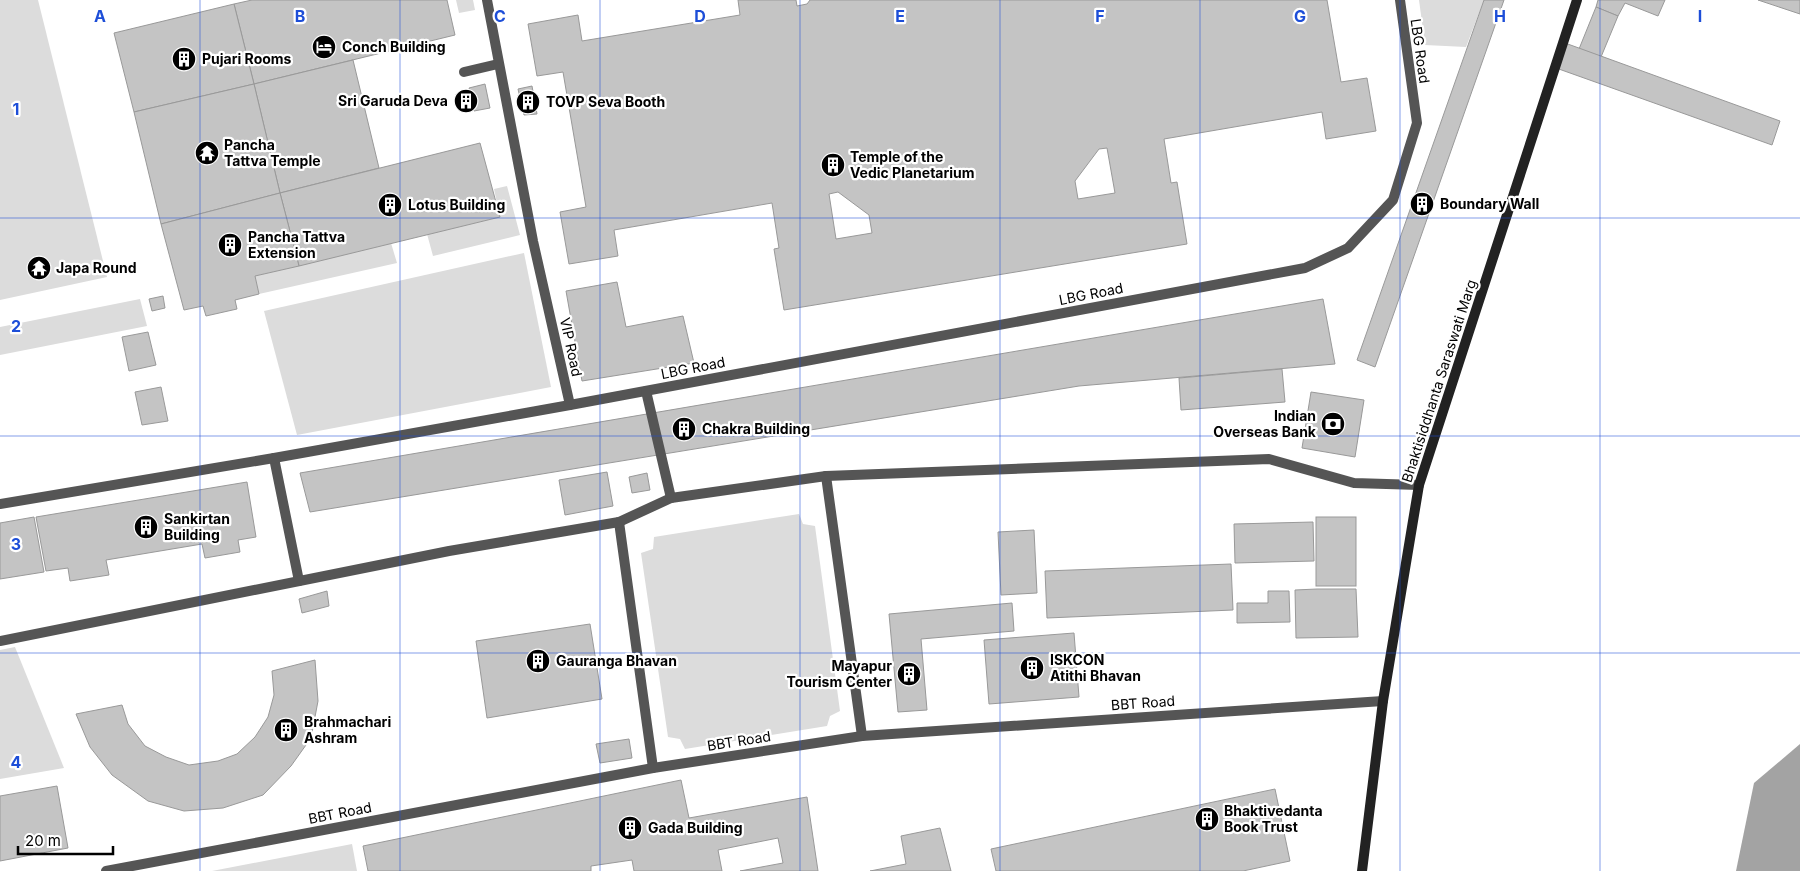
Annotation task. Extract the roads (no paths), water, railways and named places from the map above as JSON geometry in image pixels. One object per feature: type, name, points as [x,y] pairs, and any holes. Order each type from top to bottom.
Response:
[{"type":"main road","name":"Bhaktisiddhanta Saraswati Marg","points":[[1362,871],[1383,701],[1419,485],[1577,0]]},
{"type":"street","name":"VIP Road","points":[[487,0],[533,241],[570,405]]},
{"type":"street","name":"LBG Road","points":[[570,405],[1305,268],[1348,248],[1394,200],[1417,123],[1400,0]]},
{"type":"street","points":[[464,72],[498,64]]},
{"type":"street","points":[[646,391],[671,498]]},
{"type":"street","points":[[0,504],[274,458],[570,405]]},
{"type":"street","points":[[274,458],[298,581]]},
{"type":"street","points":[[0,641],[449,551],[619,522],[671,498],[826,476],[1269,459],[1354,483],[1419,485]]},
{"type":"street","points":[[826,476],[862,736]]},
{"type":"street","points":[[619,522],[653,768]]},
{"type":"street","name":"BBT Road","points":[[106,871],[653,768],[862,736],[1383,701]]},
{"type":"place","name":"Conch Building","points":[[324,47]]},
{"type":"place","name":"Pujari Rooms","points":[[184,59]]},
{"type":"place","name":"Sri Garuda Deva","points":[[466,101]]},
{"type":"place","name":"TOVP Seva Booth","points":[[528,102]]},
{"type":"place","name":"Pancha Tattva Temple","points":[[207,153]]},
{"type":"place","name":"Temple of the Vedic Planetarium","points":[[833,165]]},
{"type":"place","name":"Boundary Wall","points":[[1422,204]]},
{"type":"place","name":"Lotus Building","points":[[390,205]]},
{"type":"place","name":"Pancha Tattva Extension","points":[[230,245]]},
{"type":"place","name":"Japa Round","points":[[39,268]]},
{"type":"place","name":"Indian Overseas Bank","points":[[1333,424]]},
{"type":"place","name":"Chakra Building","points":[[684,429]]},
{"type":"place","name":"Sankirtan Building","points":[[146,527]]},
{"type":"place","name":"Gauranga Bhavan","points":[[538,661]]},
{"type":"place","name":"ISKCON Atithi Bhavan","points":[[1032,668]]},
{"type":"place","name":"Mayapur Tourism Center","points":[[909,674]]},
{"type":"place","name":"Brahmachari Ashram","points":[[286,730]]},
{"type":"place","name":"Bhaktivedanta Book Trust","points":[[1207,819]]},
{"type":"place","name":"Gada Building","points":[[630,828]]}]
